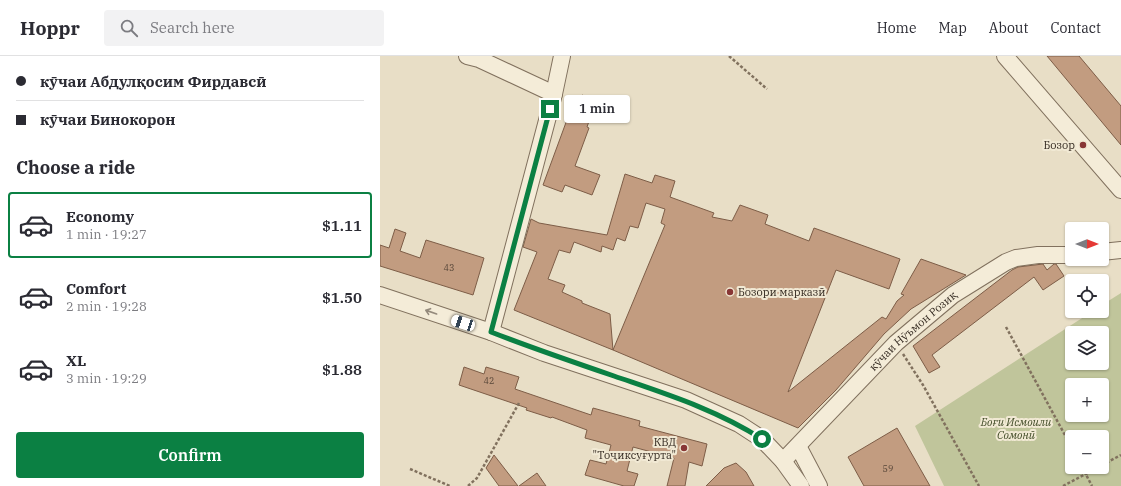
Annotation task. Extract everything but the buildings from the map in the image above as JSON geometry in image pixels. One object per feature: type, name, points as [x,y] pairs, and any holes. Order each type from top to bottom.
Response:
[{"type":"street","points":[[467,56],[479,59],[554,94]]},
{"type":"street","points":[[491,332],[554,94],[562,56]]},
{"type":"street","points":[[1005,56],[1121,190]]},
{"type":"street","points":[[1109,251],[1121,250]]},
{"type":"street","name":"кӯчаи Нӯъмон Розиқ","points":[[783,461],[896,343],[953,295],[1006,262],[1028,255],[1065,254]]},
{"type":"street","points":[[380,295],[491,332],[544,353],[686,400],[745,428],[762,439],[783,461],[801,486]]},
{"type":"street","points":[[798,446],[819,486]]},
{"type":"path","points":[[729,56],[766,89]]},
{"type":"path","points":[[1006,327],[1065,435]]},
{"type":"path","points":[[896,343],[923,384],[979,486]]},
{"type":"path","points":[[468,486],[477,478],[519,403]]},
{"type":"path","points":[[1109,461],[1121,455]]},
{"type":"path","points":[[410,469],[450,486]]},
{"type":"path","points":[[1063,486],[1086,474],[1092,486]]},
{"type":"green space","name":"Боғи Исмоили Сомонӣ","points":[[1121,293],[1121,486],[944,486],[915,426],[1065,329],[1065,370],[1109,370],[1109,326],[1070,326],[1082,318],[1109,318],[1109,301]]},
{"type":"place","name":"Бозор","points":[[1083,145]]},
{"type":"place","name":"Бозори марказӣ","points":[[730,292]]},
{"type":"place","name":"КВД \"Тоҷиксуғурта\"","points":[[684,448]]},
{"type":"route","points":[[550,109],[491,332],[544,353],[686,400],[739,424],[762,439]]}]
